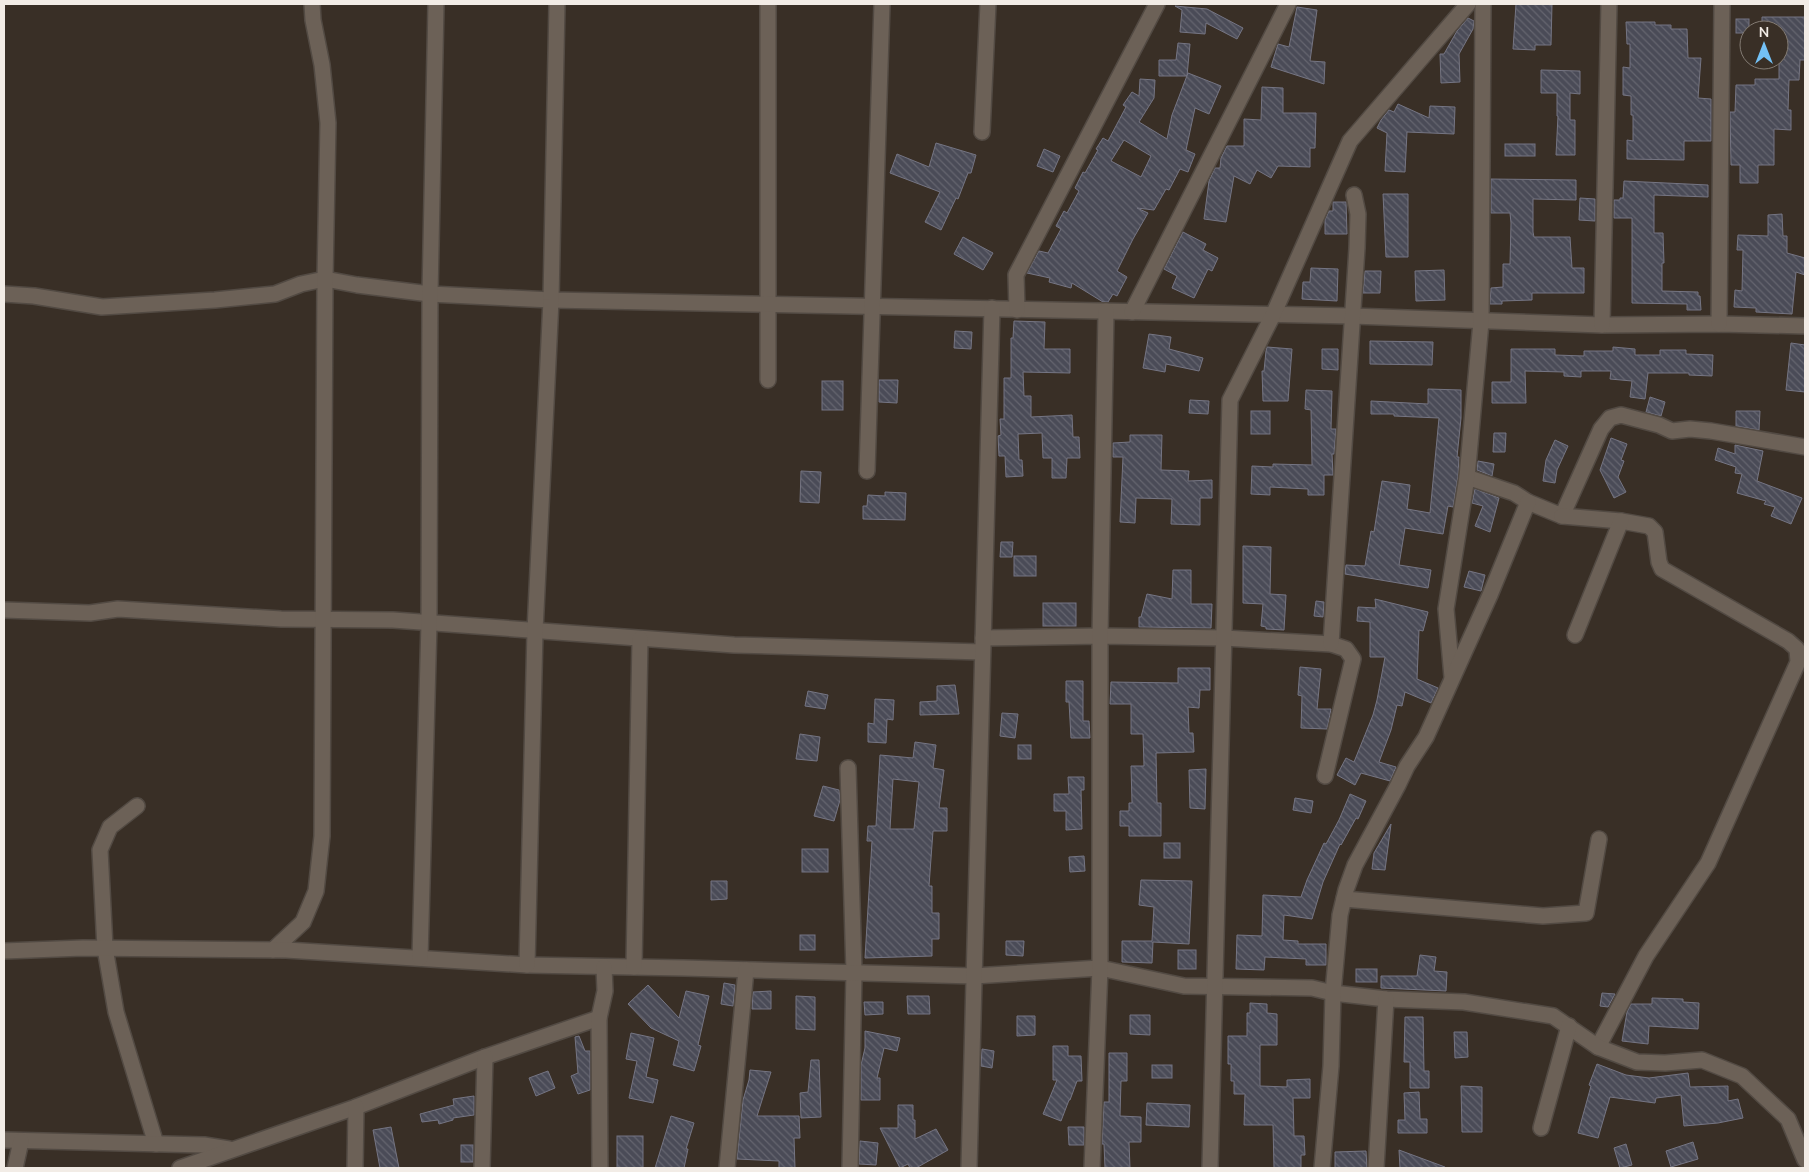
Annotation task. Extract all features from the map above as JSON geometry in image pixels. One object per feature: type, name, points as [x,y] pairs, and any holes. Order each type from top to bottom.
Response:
[{"type":"street","points":[[273,950],[303,922],[316,891],[322,836],[322,619],[328,122],[322,65],[313,20],[312,4]]},
{"type":"street","points":[[420,958],[429,623],[430,294],[436,4]]},
{"type":"street","points":[[527,965],[535,631],[551,300],[557,4]]},
{"type":"street","points":[[768,4],[768,380]]},
{"type":"street","points":[[867,472],[882,4]]},
{"type":"street","points":[[982,132],[988,4]]},
{"type":"street","points":[[1016,310],[1016,275],[1157,4]]},
{"type":"street","points":[[1132,312],[1288,4]]},
{"type":"street","points":[[1210,1168],[1230,400],[1273,315],[1350,141],[1468,4]]},
{"type":"street","points":[[1452,680],[1446,609],[1467,477],[1480,322],[1483,4]]},
{"type":"street","points":[[1602,325],[1609,4]]},
{"type":"street","points":[[1719,324],[1722,4]]},
{"type":"street","points":[[1331,644],[1358,214],[1354,195]]},
{"type":"street","points":[[4,294],[34,296],[102,307],[275,294],[301,284],[325,279],[430,294],[551,300],[1352,316],[1602,325],[1719,324],[1805,326]]},
{"type":"street","points":[[969,1168],[992,308]]},
{"type":"street","points":[[1092,1168],[1100,968],[1100,636],[1106,311]]},
{"type":"street","points":[[1562,516],[1601,428],[1610,418],[1621,414],[1660,425],[1672,431],[1690,429],[1710,431],[1805,447]]},
{"type":"street","points":[[1467,477],[1514,493],[1528,502],[1562,516],[1621,521],[1649,526],[1655,532],[1659,562],[1662,569],[1788,641],[1797,649],[1798,662],[1708,863],[1646,956],[1598,1047]]},
{"type":"street","points":[[1322,1168],[1331,1066],[1333,993],[1340,915],[1344,899],[1355,865],[1398,785],[1406,766],[1426,736],[1452,680],[1490,595],[1528,502]]},
{"type":"street","points":[[1575,635],[1621,521]]},
{"type":"street","points":[[4,610],[90,613],[118,609],[281,619],[392,620],[734,645],[982,645],[1100,636],[1224,638],[1331,644],[1346,649],[1353,659],[1325,776]]},
{"type":"street","points":[[634,967],[640,639]]},
{"type":"street","points":[[848,768],[854,972],[850,1168]]},
{"type":"street","points":[[137,806],[110,827],[100,850],[105,948],[116,1012],[156,1144]]},
{"type":"street","points":[[1344,899],[1543,916],[1586,914],[1599,840]]},
{"type":"street","points":[[4,951],[105,948],[273,950],[527,965],[974,976],[1100,968],[1184,986],[1312,988],[1333,993],[1386,999],[1464,1002],[1553,1016],[1598,1047],[1637,1062],[1664,1063],[1702,1060],[1742,1076],[1788,1119],[1805,1160]]},
{"type":"street","points":[[600,1168],[600,1018],[604,990],[604,967]]},
{"type":"street","points":[[727,1168],[746,970]]},
{"type":"street","points":[[1376,1168],[1386,999]]},
{"type":"street","points":[[180,1168],[356,1107],[485,1057],[600,1018]]},
{"type":"street","points":[[1541,1128],[1569,1026]]},
{"type":"street","points":[[482,1168],[485,1057]]},
{"type":"street","points":[[355,1168],[356,1107]]},
{"type":"street","points":[[4,1140],[204,1146],[232,1150]]},
{"type":"street","points":[[15,1168],[22,1140]]},
{"type":"building","points":[[1516,4],[1552,4],[1551,45],[1535,45],[1535,50],[1513,49]]},
{"type":"building","points":[[1175,6],[1207,9],[1243,28],[1237,39],[1206,23],[1205,34],[1180,32],[1182,10]]},
{"type":"building","points":[[1297,7],[1317,10],[1310,61],[1325,62],[1324,84],[1271,67],[1278,44],[1289,47]]},
{"type":"building","points":[[1762,17],[1805,17],[1805,60],[1800,60],[1799,80],[1789,80],[1788,110],[1791,110],[1791,130],[1774,129],[1774,165],[1758,165],[1758,183],[1740,183],[1740,165],[1731,165],[1730,112],[1735,112],[1736,85],[1755,85],[1755,79],[1779,79],[1779,70],[1789,70],[1789,20],[1762,20]]},
{"type":"building","points":[[1468,18],[1474,21],[1473,29],[1459,54],[1460,82],[1441,83],[1440,54],[1444,54],[1457,31]]},
{"type":"building","points":[[1736,19],[1749,19],[1739,20],[1739,33],[1736,33]]},
{"type":"building","points":[[1626,22],[1655,22],[1655,25],[1671,25],[1671,29],[1687,29],[1688,58],[1701,58],[1698,98],[1711,99],[1711,141],[1684,141],[1684,160],[1627,159],[1627,140],[1633,141],[1633,115],[1631,115],[1631,96],[1623,95],[1623,67],[1630,68],[1630,44],[1627,44]]},
{"type":"building","points":[[1178,43],[1190,44],[1187,76],[1159,76],[1159,60],[1176,60]]},
{"type":"building","points":[[1541,70],[1580,71],[1580,94],[1570,93],[1570,120],[1575,120],[1575,155],[1556,155],[1557,93],[1541,93]]},
{"type":"building","points":[[1188,73],[1221,86],[1209,114],[1195,108],[1186,150],[1195,154],[1188,172],[1180,169],[1169,190],[1166,189],[1154,210],[1137,208],[1148,213],[1117,271],[1127,277],[1117,296],[1113,294],[1108,302],[1103,302],[1072,283],[1071,288],[1049,282],[1050,278],[1027,273],[1039,251],[1048,253],[1061,229],[1056,226],[1064,211],[1067,213],[1079,191],[1075,188],[1098,150],[1096,149],[1103,138],[1108,141],[1126,107],[1123,105],[1132,92],[1139,96],[1140,79],[1155,80],[1154,98],[1139,122],[1167,139],[1172,115]],"holes":[[[1124,140],[1151,156],[1141,177],[1111,161]]]},
{"type":"building","points":[[1262,87],[1283,88],[1283,113],[1316,113],[1315,148],[1310,148],[1310,167],[1278,166],[1271,178],[1257,170],[1250,184],[1234,176],[1226,222],[1204,219],[1209,181],[1215,168],[1220,168],[1221,158],[1227,146],[1244,146],[1244,119],[1261,120]]},
{"type":"building","points":[[1398,104],[1429,118],[1430,106],[1455,107],[1454,134],[1407,132],[1405,172],[1385,171],[1387,133],[1377,128],[1389,110],[1394,112]]},
{"type":"building","points":[[936,143],[976,155],[971,173],[968,173],[958,199],[956,198],[941,230],[925,222],[940,192],[890,173],[897,154],[929,167]]},
{"type":"building","points":[[1505,144],[1535,144],[1535,156],[1505,156]]},
{"type":"building","points":[[1044,149],[1060,156],[1053,172],[1037,166]]},
{"type":"building","points":[[1491,179],[1576,180],[1576,200],[1533,199],[1533,232],[1534,237],[1570,237],[1572,268],[1584,268],[1584,293],[1532,293],[1532,300],[1502,301],[1502,304],[1490,304],[1491,288],[1503,287],[1503,264],[1510,264],[1511,223],[1510,213],[1491,213]]},
{"type":"building","points":[[1624,181],[1708,185],[1708,197],[1654,195],[1654,233],[1663,233],[1664,263],[1662,263],[1662,291],[1698,292],[1701,310],[1687,310],[1687,304],[1632,303],[1632,218],[1614,218],[1614,200],[1623,198]]},
{"type":"building","points":[[1383,194],[1408,194],[1408,257],[1386,257]]},
{"type":"building","points":[[1580,198],[1595,199],[1595,221],[1579,220]]},
{"type":"building","points":[[1333,202],[1346,202],[1347,234],[1325,234],[1325,220],[1329,211],[1333,211]]},
{"type":"building","points":[[1782,214],[1783,236],[1787,236],[1787,253],[1805,258],[1805,275],[1796,272],[1792,314],[1756,312],[1756,308],[1734,307],[1735,290],[1742,291],[1743,250],[1737,250],[1738,235],[1768,236],[1768,215]]},
{"type":"building","points":[[1183,232],[1206,244],[1203,250],[1218,258],[1212,271],[1208,269],[1194,298],[1172,288],[1177,276],[1164,269]]},
{"type":"building","points":[[963,237],[993,253],[983,270],[954,254]]},
{"type":"building","points":[[1311,268],[1338,269],[1337,301],[1302,299],[1303,282],[1310,282]]},
{"type":"building","points":[[1444,270],[1445,300],[1416,301],[1415,271]]},
{"type":"building","points":[[1365,271],[1381,271],[1380,293],[1363,293]]},
{"type":"building","points":[[1014,321],[1045,322],[1044,349],[1070,349],[1070,373],[1023,372],[1024,396],[1031,396],[1031,417],[1072,415],[1073,437],[1079,437],[1080,458],[1067,458],[1066,478],[1052,478],[1052,458],[1043,458],[1042,433],[1018,434],[1019,460],[1022,460],[1023,476],[1006,477],[1005,456],[999,456],[998,436],[1001,435],[1000,419],[1004,419],[1004,378],[1011,378],[1011,338],[1013,338]]},
{"type":"building","points":[[955,331],[972,332],[971,349],[954,348]]},
{"type":"building","points":[[1149,334],[1171,337],[1169,349],[1203,358],[1199,371],[1166,364],[1165,372],[1143,368]]},
{"type":"building","points":[[1370,341],[1433,342],[1432,365],[1370,364]]},
{"type":"building","points":[[1791,343],[1805,345],[1805,392],[1786,390]]},
{"type":"building","points":[[1267,347],[1292,349],[1288,401],[1263,401],[1262,371],[1264,371]]},
{"type":"building","points":[[1613,347],[1635,349],[1635,355],[1660,355],[1660,350],[1686,350],[1686,354],[1713,355],[1712,376],[1689,375],[1689,373],[1648,373],[1645,399],[1630,397],[1632,381],[1610,379],[1611,371],[1581,371],[1581,377],[1564,376],[1564,372],[1525,371],[1526,403],[1492,403],[1492,382],[1511,382],[1511,349],[1555,349],[1555,355],[1584,356],[1584,351],[1613,351]]},
{"type":"building","points":[[1322,349],[1338,349],[1338,370],[1322,369]]},
{"type":"building","points":[[879,380],[898,380],[897,403],[879,402]]},
{"type":"building","points":[[822,381],[843,381],[843,410],[822,410]]},
{"type":"building","points":[[1428,389],[1461,390],[1461,418],[1457,457],[1459,457],[1458,476],[1453,507],[1448,506],[1443,534],[1405,528],[1399,565],[1431,570],[1428,588],[1345,574],[1346,565],[1365,566],[1371,531],[1374,532],[1382,481],[1410,485],[1407,509],[1430,513],[1439,418],[1371,414],[1371,401],[1428,404]]},
{"type":"building","points":[[1306,390],[1332,391],[1331,429],[1336,429],[1334,454],[1332,454],[1333,475],[1324,475],[1324,495],[1308,495],[1308,489],[1270,487],[1270,495],[1251,494],[1252,466],[1273,467],[1273,464],[1312,465],[1311,410],[1305,409]]},
{"type":"building","points":[[1650,397],[1665,402],[1661,416],[1646,412]]},
{"type":"building","points":[[1190,400],[1209,401],[1208,414],[1189,413]]},
{"type":"building","points":[[1251,411],[1270,411],[1270,434],[1251,434]]},
{"type":"building","points":[[1736,411],[1760,411],[1759,430],[1736,426]]},
{"type":"building","points":[[1494,433],[1506,433],[1505,452],[1493,452]]},
{"type":"building","points":[[1130,435],[1162,435],[1161,470],[1189,471],[1188,481],[1212,480],[1212,498],[1200,498],[1200,525],[1171,524],[1172,499],[1136,498],[1135,523],[1120,522],[1123,457],[1113,457],[1113,443],[1130,442]]},
{"type":"building","points":[[1611,438],[1627,444],[1621,460],[1624,461],[1618,477],[1626,492],[1614,498],[1600,470]]},
{"type":"building","points":[[1555,440],[1568,446],[1557,470],[1555,483],[1543,481],[1546,460]]},
{"type":"building","points":[[1735,445],[1763,451],[1757,481],[1802,498],[1791,524],[1771,516],[1775,507],[1764,504],[1766,501],[1737,493],[1742,474],[1735,473],[1736,467],[1715,460],[1718,448],[1735,454]]},
{"type":"building","points":[[1478,461],[1494,464],[1492,476],[1477,470]]},
{"type":"building","points":[[801,471],[821,472],[819,503],[800,502]]},
{"type":"building","points":[[1475,489],[1499,498],[1490,532],[1475,526],[1483,506],[1472,503]]},
{"type":"building","points":[[885,492],[906,493],[905,520],[863,519],[863,506],[867,506],[868,495],[885,496]]},
{"type":"building","points":[[1001,542],[1013,542],[1012,557],[1000,557]]},
{"type":"building","points":[[1243,546],[1271,547],[1270,594],[1286,595],[1284,630],[1266,629],[1266,627],[1261,626],[1263,604],[1243,603]]},
{"type":"building","points":[[1014,556],[1036,556],[1036,576],[1014,576]]},
{"type":"building","points":[[1173,570],[1191,570],[1191,604],[1212,604],[1211,628],[1139,627],[1139,617],[1141,617],[1147,594],[1172,599]]},
{"type":"building","points":[[1469,571],[1485,575],[1481,591],[1464,587]]},
{"type":"building","points":[[1375,599],[1428,612],[1423,631],[1419,630],[1417,679],[1438,688],[1431,703],[1405,692],[1402,706],[1397,705],[1391,730],[1379,762],[1396,767],[1390,781],[1361,773],[1355,785],[1337,775],[1346,758],[1354,762],[1377,700],[1385,657],[1370,657],[1370,622],[1357,621],[1358,607],[1376,608]]},
{"type":"building","points":[[1316,601],[1324,602],[1323,617],[1314,616]]},
{"type":"building","points":[[1043,603],[1076,603],[1076,626],[1043,626]]},
{"type":"building","points":[[1300,667],[1321,669],[1317,709],[1331,709],[1327,729],[1301,728],[1302,696],[1298,695]]},
{"type":"building","points":[[1178,668],[1210,668],[1210,690],[1200,690],[1199,708],[1188,707],[1189,733],[1193,733],[1194,752],[1156,753],[1157,803],[1161,803],[1161,836],[1129,836],[1129,826],[1120,826],[1120,811],[1129,811],[1129,803],[1132,803],[1131,766],[1144,766],[1143,734],[1131,734],[1131,704],[1110,704],[1111,682],[1178,683]]},
{"type":"building","points":[[1066,681],[1083,681],[1083,721],[1089,721],[1090,738],[1071,738],[1069,702],[1066,702]]},
{"type":"building","points":[[955,685],[959,714],[920,715],[920,702],[937,701],[937,686]]},
{"type":"building","points":[[808,691],[828,695],[825,709],[805,706]]},
{"type":"building","points":[[875,699],[894,700],[893,720],[887,719],[886,743],[868,742],[868,723],[874,724]]},
{"type":"building","points":[[1002,713],[1018,714],[1015,738],[1000,736]]},
{"type":"building","points":[[800,734],[820,737],[817,761],[796,759]]},
{"type":"building","points":[[915,742],[936,745],[933,768],[944,770],[939,808],[947,808],[947,831],[933,831],[929,886],[932,886],[932,913],[939,913],[939,939],[932,939],[932,956],[865,958],[872,841],[867,841],[868,826],[876,826],[880,755],[913,758]],"holes":[[[893,779],[919,782],[914,829],[890,829]]]},
{"type":"building","points":[[1018,745],[1031,745],[1031,759],[1018,759]]},
{"type":"building","points":[[1206,769],[1205,809],[1190,808],[1189,770]]},
{"type":"building","points":[[1068,777],[1084,777],[1084,790],[1081,790],[1082,829],[1066,830],[1066,811],[1054,811],[1054,794],[1069,794]]},
{"type":"building","points":[[823,786],[839,790],[840,800],[834,821],[814,816]]},
{"type":"building","points":[[1350,794],[1366,801],[1358,819],[1356,818],[1340,844],[1323,882],[1312,919],[1284,915],[1283,940],[1298,941],[1298,944],[1326,944],[1326,965],[1306,965],[1306,959],[1265,957],[1264,970],[1236,969],[1237,935],[1262,936],[1263,895],[1301,897],[1324,843],[1326,844],[1339,820]]},
{"type":"building","points":[[1295,798],[1313,801],[1311,813],[1293,810]]},
{"type":"building","points":[[1391,824],[1385,870],[1372,869],[1374,853]]},
{"type":"building","points":[[1164,843],[1180,843],[1180,858],[1164,858]]},
{"type":"building","points":[[802,849],[828,849],[828,872],[802,872]]},
{"type":"building","points":[[1084,856],[1085,871],[1070,872],[1069,857]]},
{"type":"building","points":[[1141,880],[1192,881],[1189,944],[1153,942],[1152,963],[1122,962],[1122,941],[1152,941],[1154,907],[1139,905]]},
{"type":"building","points":[[711,881],[727,881],[727,899],[711,900]]},
{"type":"building","points":[[800,935],[815,935],[815,950],[800,950]]},
{"type":"building","points":[[1006,941],[1024,941],[1023,956],[1006,955]]},
{"type":"building","points":[[1178,950],[1196,950],[1196,969],[1178,969]]},
{"type":"building","points":[[1420,955],[1436,957],[1434,971],[1447,972],[1446,991],[1381,988],[1381,976],[1417,976]]},
{"type":"building","points":[[1356,969],[1377,969],[1377,982],[1356,982]]},
{"type":"building","points":[[724,983],[735,985],[733,1006],[721,1004]]},
{"type":"building","points":[[648,985],[679,1018],[686,991],[709,996],[698,1045],[701,1046],[694,1071],[673,1065],[679,1041],[651,1028],[628,1004]]},
{"type":"building","points":[[771,991],[771,1009],[752,1009],[753,992]]},
{"type":"building","points":[[1602,993],[1615,994],[1608,1007],[1600,1006]]},
{"type":"building","points":[[796,996],[815,997],[815,1030],[796,1029]]},
{"type":"building","points":[[907,996],[929,996],[930,1014],[908,1014]]},
{"type":"building","points":[[1652,998],[1683,999],[1683,1002],[1699,1003],[1698,1029],[1649,1026],[1648,1044],[1622,1041],[1627,1012],[1631,1004],[1652,1004]]},
{"type":"building","points":[[864,1002],[883,1002],[883,1014],[865,1015]]},
{"type":"building","points":[[1250,1003],[1267,1004],[1267,1013],[1277,1014],[1277,1045],[1260,1045],[1260,1086],[1287,1087],[1287,1080],[1310,1079],[1310,1098],[1293,1098],[1294,1136],[1304,1136],[1305,1155],[1301,1155],[1301,1168],[1274,1168],[1273,1125],[1244,1125],[1245,1094],[1234,1094],[1234,1081],[1231,1081],[1231,1064],[1228,1064],[1228,1036],[1247,1036],[1247,1013],[1250,1013]]},
{"type":"building","points":[[1130,1015],[1150,1015],[1150,1035],[1130,1034]]},
{"type":"building","points":[[1017,1016],[1035,1016],[1035,1035],[1017,1036]]},
{"type":"building","points":[[1405,1017],[1423,1017],[1424,1071],[1429,1071],[1429,1088],[1410,1088],[1410,1062],[1404,1062]]},
{"type":"building","points":[[865,1031],[900,1038],[897,1051],[884,1048],[877,1078],[880,1078],[880,1100],[861,1100],[861,1065],[865,1048]]},
{"type":"building","points":[[1454,1032],[1467,1032],[1468,1057],[1455,1058]]},
{"type":"building","points":[[631,1033],[654,1038],[646,1077],[658,1080],[653,1103],[629,1098],[637,1061],[626,1059]]},
{"type":"building","points":[[579,1036],[585,1051],[590,1051],[590,1090],[578,1094],[571,1076],[578,1073],[575,1037]]},
{"type":"building","points":[[1053,1046],[1068,1046],[1068,1056],[1081,1056],[1082,1081],[1077,1081],[1061,1121],[1043,1114],[1057,1080],[1053,1080]]},
{"type":"building","points":[[982,1049],[994,1051],[992,1068],[981,1066]]},
{"type":"building","points":[[1109,1053],[1127,1053],[1127,1081],[1121,1081],[1120,1116],[1141,1117],[1141,1142],[1129,1142],[1130,1168],[1105,1168],[1104,1144],[1102,1144],[1104,1102],[1109,1102]]},
{"type":"building","points":[[811,1060],[819,1060],[821,1117],[801,1118],[800,1093],[808,1092]]},
{"type":"building","points":[[1597,1064],[1626,1075],[1649,1078],[1688,1073],[1690,1087],[1728,1086],[1728,1101],[1738,1099],[1743,1118],[1718,1123],[1684,1126],[1681,1095],[1656,1098],[1655,1103],[1610,1097],[1598,1138],[1578,1133],[1591,1086],[1589,1085]]},
{"type":"building","points":[[1152,1065],[1172,1065],[1172,1078],[1152,1078]]},
{"type":"building","points":[[750,1070],[771,1072],[757,1116],[799,1116],[800,1138],[794,1138],[795,1168],[779,1168],[779,1161],[737,1159],[743,1100]]},
{"type":"building","points":[[548,1071],[555,1088],[536,1096],[529,1078]]},
{"type":"building","points":[[1461,1086],[1482,1087],[1482,1132],[1462,1132]]},
{"type":"building","points":[[1419,1092],[1420,1119],[1427,1119],[1427,1133],[1398,1133],[1398,1120],[1405,1120],[1404,1093]]},
{"type":"building","points":[[474,1096],[474,1115],[453,1118],[453,1120],[439,1124],[438,1120],[422,1122],[420,1114],[454,1105],[453,1099]]},
{"type":"building","points":[[1147,1103],[1190,1105],[1189,1127],[1146,1125]]},
{"type":"building","points":[[898,1105],[913,1105],[915,1139],[936,1129],[948,1150],[916,1168],[910,1168],[908,1164],[900,1168],[880,1128],[898,1128]]},
{"type":"building","points":[[671,1116],[694,1123],[686,1149],[688,1149],[684,1168],[655,1168]]},
{"type":"building","points":[[391,1127],[399,1168],[380,1168],[373,1130]]},
{"type":"building","points":[[1068,1127],[1084,1127],[1084,1145],[1069,1145]]},
{"type":"building","points":[[617,1136],[643,1136],[643,1168],[617,1168]]},
{"type":"building","points":[[860,1141],[878,1143],[876,1165],[859,1164]]},
{"type":"building","points":[[1693,1142],[1698,1159],[1671,1167],[1666,1151]]},
{"type":"building","points":[[1626,1144],[1632,1165],[1620,1168],[1614,1148]]},
{"type":"building","points":[[461,1145],[473,1145],[473,1162],[461,1162]]},
{"type":"building","points":[[1399,1150],[1445,1167],[1400,1168]]},
{"type":"building","points":[[1366,1151],[1367,1168],[1335,1168],[1335,1152]]}]
